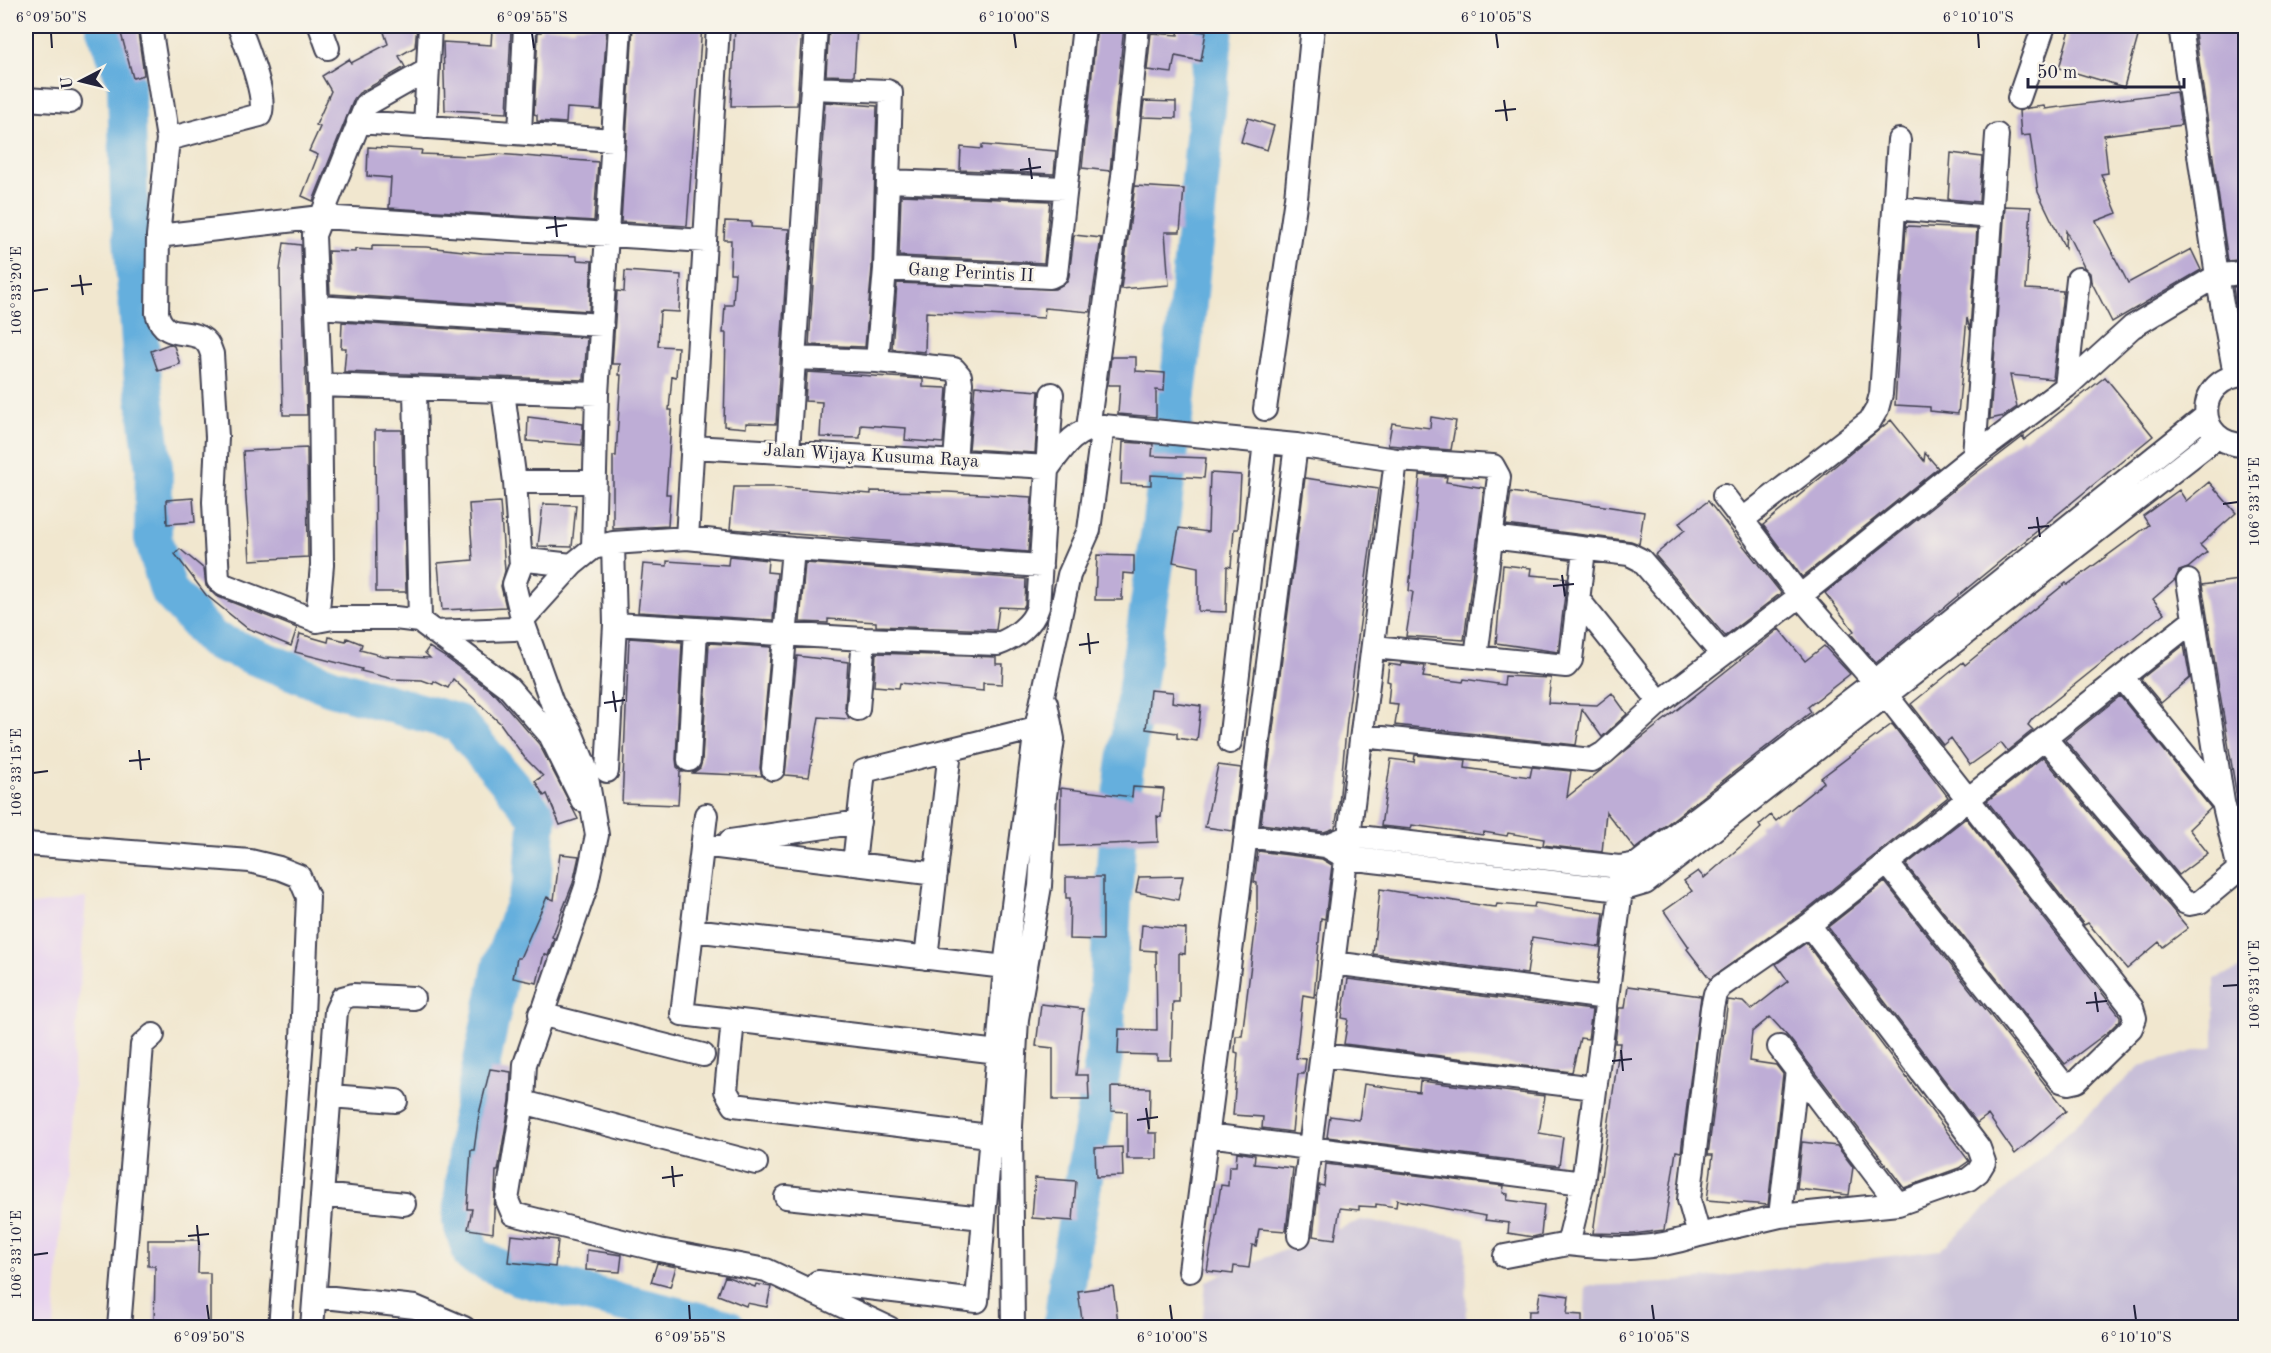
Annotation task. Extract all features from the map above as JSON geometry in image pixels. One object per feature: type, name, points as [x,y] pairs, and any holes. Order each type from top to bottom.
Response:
[{"type":"street","points":[[150,26],[168,139],[158,236],[157,313],[160,323],[169,331],[201,336],[209,342],[213,354],[217,437],[214,502],[218,580],[224,585],[318,621],[333,618],[395,618],[426,627],[506,631],[523,622],[539,598],[572,565],[603,545],[687,538],[793,549],[1041,566]]},
{"type":"street","points":[[168,139],[260,115],[263,108],[257,81],[239,26]]},
{"type":"street","points":[[320,26],[328,48]]},
{"type":"street","points":[[425,127],[426,71],[431,26]]},
{"type":"street","points":[[520,133],[525,26]]},
{"type":"street","points":[[607,771],[615,624],[593,482],[620,26]]},
{"type":"street","points":[[687,538],[718,26]]},
{"type":"street","points":[[789,452],[816,26]]},
{"type":"street","points":[[889,181],[1064,188],[1084,26]]},
{"type":"street","points":[[818,1282],[977,1301],[989,1136],[1005,967],[1036,728],[1069,575],[1089,530],[1095,427],[1138,26]]},
{"type":"street","points":[[1265,409],[1296,198],[1313,26]]},
{"type":"street","points":[[2019,98],[2044,26]]},
{"type":"street","points":[[2180,26],[2217,276],[2240,375],[2222,380],[2212,390],[2206,402],[2206,416],[2217,437],[2233,445],[2246,445]]},
{"type":"street","points":[[318,621],[322,565],[320,385],[314,235],[366,105],[426,71]]},
{"type":"street","points":[[812,88],[891,93],[885,269],[877,361]]},
{"type":"street","points":[[28,94],[70,102]]},
{"type":"street","points":[[358,122],[613,140]]},
{"type":"street","points":[[1974,456],[1997,135]]},
{"type":"street","points":[[1742,520],[1870,421],[1877,410],[1899,140]]},
{"type":"street","name":"Gang Perintis II","points":[[885,269],[1050,277],[1056,274],[1064,188]]},
{"type":"street","points":[[1895,208],[1991,217]]},
{"type":"street","points":[[158,236],[321,217],[705,241]]},
{"type":"street","points":[[1363,736],[1592,760],[1604,753],[1660,702],[1800,596],[1974,456],[2066,387],[2132,327],[2217,276],[2246,273]]},
{"type":"street","points":[[2066,387],[2078,279]]},
{"type":"street","points":[[317,307],[602,325]]},
{"type":"street","points":[[794,358],[877,361],[954,369],[960,376],[955,460]]},
{"type":"street","points":[[320,385],[415,390],[597,394]]},
{"type":"street","points":[[415,390],[426,627]]},
{"type":"street","points":[[503,392],[515,482],[521,564],[514,584],[523,622],[552,703],[570,730],[585,766],[597,835],[586,887],[540,1014],[525,1064],[523,1102],[507,1200],[513,1214],[638,1245],[766,1270],[889,1328]]},
{"type":"street","points":[[615,624],[864,639],[998,644],[1009,640],[1035,617],[1038,607],[1052,394]]},
{"type":"street","points":[[1247,836],[1326,846],[1347,858],[1621,890],[1645,883],[1881,689],[2206,416]]},
{"type":"street","points":[[1049,467],[1066,444],[1095,427],[1296,445],[1396,460],[1493,466],[1499,477],[1476,657]]},
{"type":"street","points":[[1326,846],[1350,836],[1619,867],[1637,864],[1881,689],[2217,437]]},
{"type":"street","points":[[1230,742],[1264,442]]},
{"type":"street","points":[[1190,1271],[1296,445]]},
{"type":"street","name":"Jalan Wijaya Kusuma Raya","points":[[693,447],[1049,467]]},
{"type":"street","points":[[1299,1236],[1396,460]]},
{"type":"street","points":[[515,482],[593,482]]},
{"type":"street","points":[[1724,496],[1800,596],[1881,689],[2132,1008],[2135,1018],[2130,1028],[2077,1081],[2068,1083],[2061,1081],[1887,863]]},
{"type":"street","points":[[1491,537],[1629,555],[1641,560],[1722,654]]},
{"type":"street","points":[[773,769],[793,549]]},
{"type":"street","points":[[1374,646],[1566,666],[1571,660],[1584,550]]},
{"type":"street","points":[[521,564],[527,560],[572,565]]},
{"type":"street","points":[[2045,738],[2188,904],[2200,902],[2238,869],[2223,802],[2188,581]]},
{"type":"street","points":[[1578,599],[1660,702]]},
{"type":"street","points":[[1699,1235],[1689,1200],[1715,994],[1721,986],[1809,926],[1967,797],[2194,620]]},
{"type":"street","points":[[426,627],[508,687],[550,735],[597,835]]},
{"type":"street","points":[[689,760],[696,629]]},
{"type":"street","points":[[858,709],[864,639]]},
{"type":"street","points":[[2122,677],[2223,802]]},
{"type":"street","points":[[1013,1328],[1012,1102],[1017,1019],[1036,919],[1045,796],[1053,740],[1044,697]]},
{"type":"street","points":[[854,864],[864,771],[1036,728]]},
{"type":"street","points":[[926,958],[950,751]]},
{"type":"street","points":[[706,815],[682,1014],[998,1052]]},
{"type":"street","points":[[702,845],[859,822]]},
{"type":"street","points":[[26,844],[250,861],[299,876],[308,897],[302,1039],[280,1328]]},
{"type":"street","points":[[702,845],[936,874]]},
{"type":"street","points":[[1568,1244],[1583,1183],[1621,890],[1619,867]]},
{"type":"street","points":[[1505,1256],[1568,1244],[1635,1250],[1657,1247],[1780,1216],[1898,1204],[1969,1179],[1978,1172],[1984,1162],[1980,1148],[1809,926]]},
{"type":"street","points":[[693,930],[1005,967]]},
{"type":"street","points":[[1333,963],[1607,998]]},
{"type":"street","points":[[312,1328],[336,1011],[342,998],[353,995],[413,998]]},
{"type":"street","points":[[540,1014],[703,1054]]},
{"type":"street","points":[[733,1020],[726,1091],[734,1105],[989,1136]]},
{"type":"street","points":[[119,1328],[142,1045],[153,1035]]},
{"type":"street","points":[[1779,1047],[1898,1204]]},
{"type":"street","points":[[1322,1055],[1595,1088]]},
{"type":"street","points":[[1780,1216],[1797,1070]]},
{"type":"street","points":[[330,1095],[396,1101]]},
{"type":"street","points":[[523,1102],[756,1163]]},
{"type":"street","points":[[1208,1135],[1583,1183]]},
{"type":"street","points":[[322,1195],[404,1204]]},
{"type":"street","points":[[786,1197],[983,1218]]},
{"type":"street","points":[[315,1296],[464,1328]]},
{"type":"shaded area","points":[[86,898],[54,1327],[26,1327],[26,906]]},
{"type":"shaded area","points":[[2245,967],[2245,1327],[1584,1327],[1586,1286],[1665,1283],[1940,1250],[2140,1066],[2214,1046],[2214,979]]},
{"type":"shaded area","points":[[1361,1220],[1466,1237],[1467,1327],[1202,1328],[1206,1281]]},
{"type":"building","points":[[119,26],[137,26],[144,75],[133,78]]},
{"type":"building","points":[[382,26],[417,26],[415,47],[399,56],[405,67],[359,93],[354,99],[313,201],[302,196],[318,155],[309,151],[320,127],[316,125],[331,91],[322,76],[349,59],[351,63],[388,44]]},
{"type":"building","points":[[575,26],[607,26],[601,110],[567,108],[566,123],[537,121],[537,115],[534,114],[538,32],[541,32],[542,27],[575,29]]},
{"type":"building","points":[[633,26],[702,26],[687,226],[621,222]]},
{"type":"building","points":[[735,26],[802,26],[797,105],[731,106]]},
{"type":"building","points":[[829,26],[857,26],[854,76],[826,75]]},
{"type":"building","points":[[1097,26],[1124,26],[1110,171],[1082,168]]},
{"type":"building","points":[[2071,26],[2141,26],[2124,87],[2059,68]]},
{"type":"building","points":[[2194,26],[2246,26],[2246,259],[2228,261]]},
{"type":"building","points":[[1179,28],[1206,32],[1201,61],[1175,56],[1172,73],[1147,70],[1151,33],[1178,35]]},
{"type":"building","points":[[492,29],[511,30],[507,113],[445,110],[443,42],[491,45]]},
{"type":"building","points":[[2176,92],[2181,125],[2104,135],[2108,173],[2101,174],[2117,213],[2096,221],[2128,283],[2191,249],[2201,270],[2112,322],[2091,281],[2090,273],[2084,267],[2066,231],[2065,248],[2038,192],[2030,135],[2021,136],[2019,111],[2044,106],[2045,109]]},
{"type":"building","points":[[1144,101],[1176,102],[1176,118],[1142,117]]},
{"type":"building","points":[[825,102],[877,106],[872,268],[865,347],[809,345]]},
{"type":"building","points":[[1248,118],[1274,126],[1267,150],[1241,142]]},
{"type":"building","points":[[982,145],[1056,151],[1054,174],[960,170],[961,147],[982,149]]},
{"type":"building","points":[[368,147],[422,150],[421,154],[472,156],[497,154],[598,162],[594,221],[389,208],[391,178],[367,176]]},
{"type":"building","points":[[1951,153],[1982,157],[1979,202],[1948,199]]},
{"type":"building","points":[[1135,186],[1184,189],[1180,232],[1165,232],[1169,285],[1121,289]]},
{"type":"building","points":[[901,195],[1050,201],[1044,263],[899,256]]},
{"type":"building","points":[[2005,206],[2031,207],[2026,289],[2063,291],[2053,379],[2010,375],[2017,407],[2004,416],[1990,419]]},
{"type":"building","points":[[725,221],[751,222],[751,227],[789,229],[776,424],[746,423],[746,428],[724,426],[725,305],[733,305],[735,273],[730,273],[731,240],[724,240]]},
{"type":"building","points":[[1906,226],[1977,229],[1970,330],[1967,318],[1958,414],[1930,411],[1930,407],[1895,405]]},
{"type":"building","points":[[1074,235],[1101,238],[1090,312],[1045,308],[1044,318],[926,312],[925,352],[892,349],[897,283],[1055,289],[1067,282]]},
{"type":"building","points":[[284,243],[301,245],[307,415],[283,415],[280,270]]},
{"type":"building","points":[[372,246],[577,256],[577,260],[592,261],[589,311],[330,294],[328,251],[355,252],[355,249],[372,250]]},
{"type":"building","points":[[625,271],[681,275],[679,312],[660,311],[658,346],[678,347],[676,377],[672,376],[669,410],[672,410],[666,494],[670,494],[668,526],[613,529],[613,456],[616,456],[621,375],[619,375],[620,364],[612,364],[617,291],[624,292]]},
{"type":"building","points":[[2246,286],[2246,322],[2239,322],[2233,287]]},
{"type":"building","points":[[342,322],[587,338],[584,380],[344,372],[346,348],[341,348]]},
{"type":"building","points":[[169,344],[174,346],[180,364],[158,371],[151,351]]},
{"type":"building","points":[[1111,357],[1136,357],[1136,371],[1165,373],[1164,391],[1156,390],[1156,417],[1118,414],[1120,385],[1108,385]]},
{"type":"building","points":[[807,372],[923,379],[923,387],[947,388],[943,443],[905,440],[906,428],[861,425],[860,438],[820,437],[822,402],[805,401]]},
{"type":"building","points":[[2105,377],[2153,436],[1876,663],[1851,634],[1854,631],[1825,593],[1955,489],[2024,436],[2024,440]]},
{"type":"building","points":[[975,386],[1039,391],[1035,453],[969,449]]},
{"type":"building","points":[[528,417],[583,424],[582,445],[527,441]]},
{"type":"building","points":[[1431,417],[1456,421],[1451,450],[1388,445],[1392,423],[1430,428]]},
{"type":"building","points":[[1891,420],[1924,461],[1925,453],[1938,468],[1802,577],[1763,525]]},
{"type":"building","points":[[375,430],[402,430],[406,592],[376,592]]},
{"type":"building","points":[[1123,442],[1153,444],[1152,456],[1206,458],[1204,478],[1151,475],[1151,485],[1121,484]]},
{"type":"building","points":[[307,448],[308,557],[250,560],[243,451]]},
{"type":"building","points":[[1210,473],[1241,475],[1238,529],[1234,529],[1231,567],[1227,566],[1226,612],[1198,611],[1198,567],[1173,562],[1179,528],[1208,532]]},
{"type":"building","points":[[1420,475],[1447,477],[1446,482],[1484,488],[1464,640],[1406,636],[1413,592],[1409,591]]},
{"type":"building","points":[[1305,478],[1378,489],[1347,720],[1339,804],[1335,828],[1324,832],[1261,824]]},
{"type":"building","points":[[2209,482],[2236,513],[2200,545],[2207,552],[2188,568],[2179,571],[2175,580],[2153,599],[2164,613],[2032,719],[2028,725],[2033,730],[2007,751],[2001,743],[1970,765],[1951,738],[1943,745],[1911,704],[1963,662],[1965,665],[2066,583],[2067,585],[2149,525],[2143,516],[2179,490],[2186,501]]},
{"type":"building","points":[[734,487],[776,487],[871,494],[871,491],[948,492],[1032,497],[1028,552],[730,529]]},
{"type":"building","points":[[1511,492],[1644,512],[1639,544],[1631,541],[1506,525]]},
{"type":"building","points":[[193,498],[195,522],[167,524],[166,500]]},
{"type":"building","points":[[1708,501],[1781,593],[1725,636],[1655,555],[1685,530],[1679,523]]},
{"type":"building","points":[[500,502],[505,571],[501,586],[506,607],[442,610],[438,563],[473,560],[469,504]]},
{"type":"building","points":[[543,504],[576,505],[572,547],[538,546]]},
{"type":"building","points":[[180,549],[204,569],[206,586],[216,596],[297,628],[291,646],[247,628],[206,595],[175,554]]},
{"type":"building","points":[[1097,555],[1134,556],[1134,574],[1123,573],[1122,600],[1095,600]]},
{"type":"building","points":[[729,556],[768,560],[767,572],[777,573],[773,620],[638,612],[643,564],[667,566],[667,561],[728,565]]},
{"type":"building","points":[[805,563],[1026,579],[1025,604],[1023,608],[999,607],[996,630],[876,626],[876,622],[828,619],[828,623],[800,622]]},
{"type":"building","points":[[1503,565],[1531,568],[1530,575],[1567,578],[1558,652],[1496,643]]},
{"type":"building","points":[[2238,580],[2246,628],[2246,815],[2240,815],[2202,585]]},
{"type":"building","points":[[1779,629],[1805,661],[1824,646],[1850,674],[1808,707],[1811,712],[1635,849],[1606,812],[1602,852],[1543,845],[1544,839],[1508,833],[1507,836],[1484,832],[1483,835],[1412,825],[1411,829],[1381,826],[1391,759],[1414,762],[1415,755],[1466,760],[1465,768],[1530,777],[1532,767],[1571,771],[1567,797]]},
{"type":"building","points":[[300,634],[328,642],[329,637],[346,641],[347,638],[362,644],[360,650],[383,656],[430,658],[425,653],[429,647],[445,657],[496,695],[539,744],[578,819],[560,825],[547,794],[544,796],[535,781],[543,776],[525,758],[500,723],[453,679],[448,688],[434,681],[433,684],[422,680],[393,679],[295,652]]},
{"type":"building","points":[[629,638],[682,642],[676,759],[677,767],[683,772],[680,772],[678,805],[622,803]]},
{"type":"building","points":[[709,643],[771,647],[760,768],[762,776],[693,773],[700,768],[702,761]]},
{"type":"building","points":[[2184,645],[2190,678],[2161,703],[2141,679]]},
{"type":"building","points":[[876,653],[996,657],[996,664],[1003,664],[1002,684],[983,683],[983,691],[900,683],[899,688],[874,686]]},
{"type":"building","points":[[797,656],[848,662],[845,708],[849,719],[819,717],[809,777],[785,775]]},
{"type":"building","points":[[1401,663],[1425,666],[1423,677],[1463,682],[1464,679],[1504,685],[1505,676],[1551,678],[1548,703],[1597,705],[1612,693],[1627,714],[1602,737],[1582,709],[1576,745],[1395,725],[1398,704],[1388,703],[1390,682],[1387,681],[1389,664],[1401,666]]},
{"type":"building","points":[[1150,690],[1173,692],[1172,702],[1201,706],[1197,741],[1177,738],[1177,733],[1146,729]]},
{"type":"building","points":[[2120,696],[2211,808],[2189,829],[2208,853],[2179,875],[2065,740]]},
{"type":"building","points":[[1892,724],[1948,797],[1801,914],[1710,979],[1687,949],[1689,947],[1664,911],[1692,891],[1684,881],[1698,871],[1704,878],[1761,828],[1759,825],[1771,815],[1776,821],[1824,782],[1821,778]]},
{"type":"building","points":[[2043,757],[2188,928],[2163,947],[2159,942],[2127,969],[2088,923],[2084,925],[1987,801]]},
{"type":"building","points":[[1218,765],[1241,768],[1233,831],[1205,827]]},
{"type":"building","points":[[1133,787],[1164,789],[1161,817],[1157,816],[1158,842],[1060,846],[1061,788],[1132,797]]},
{"type":"building","points":[[1966,818],[2120,1016],[2120,1020],[2109,1031],[2065,1064],[1906,865]]},
{"type":"building","points":[[1258,851],[1322,859],[1332,865],[1325,919],[1321,918],[1314,997],[1303,995],[1296,1058],[1306,1059],[1304,1074],[1298,1074],[1292,1132],[1262,1128],[1263,1117],[1233,1115],[1238,1053],[1235,1052],[1236,1036],[1242,1036],[1257,916],[1257,883],[1254,882]]},
{"type":"building","points":[[560,854],[579,856],[573,883],[552,937],[554,938],[548,956],[544,954],[537,983],[513,978],[517,958],[520,958],[547,897],[554,900]]},
{"type":"building","points":[[1183,876],[1178,900],[1136,892],[1139,877]]},
{"type":"building","points":[[1066,877],[1103,877],[1103,940],[1069,939],[1070,898],[1066,898]]},
{"type":"building","points":[[1885,882],[2066,1111],[2015,1154],[1988,1115],[1977,1123],[1828,927]]},
{"type":"building","points":[[1380,889],[1486,906],[1496,907],[1497,904],[1534,907],[1535,903],[1604,913],[1600,947],[1532,937],[1527,974],[1373,954]]},
{"type":"building","points":[[1142,925],[1186,929],[1185,954],[1179,953],[1179,1002],[1173,1002],[1171,1060],[1157,1060],[1157,1055],[1118,1054],[1119,1029],[1157,1030],[1156,951],[1140,950]]},
{"type":"building","points":[[1806,943],[1969,1161],[1959,1168],[1904,1188],[1790,1039],[1770,1017],[1752,1032],[1749,1061],[1776,1065],[1783,1074],[1768,1205],[1707,1200],[1713,1155],[1708,1155],[1728,1000],[1743,1002],[1751,1010],[1788,981],[1776,964]]},
{"type":"building","points":[[1348,979],[1592,1010],[1588,1039],[1580,1038],[1572,1072],[1344,1044],[1348,1019],[1342,1018]]},
{"type":"building","points":[[1628,986],[1701,996],[1681,1152],[1676,1151],[1664,1230],[1633,1234],[1593,1233],[1620,1043],[1615,1043],[1619,1008],[1625,1008]]},
{"type":"building","points":[[1041,1004],[1083,1009],[1076,1075],[1088,1075],[1089,1100],[1053,1100],[1053,1048],[1036,1046]]},
{"type":"building","points":[[490,1069],[511,1072],[510,1101],[498,1171],[496,1171],[493,1233],[468,1229],[472,1209],[467,1209],[471,1150],[474,1150],[479,1114]]},
{"type":"building","points":[[1420,1081],[1545,1096],[1539,1133],[1563,1137],[1559,1166],[1327,1137],[1330,1116],[1359,1120],[1364,1084],[1419,1092]]},
{"type":"building","points":[[1111,1087],[1150,1088],[1149,1133],[1157,1133],[1157,1159],[1127,1159],[1127,1112],[1111,1111]]},
{"type":"building","points":[[1802,1142],[1837,1146],[1853,1167],[1849,1195],[1797,1189]]},
{"type":"building","points":[[1122,1147],[1123,1176],[1096,1177],[1095,1148]]},
{"type":"building","points":[[1237,1152],[1255,1155],[1254,1164],[1293,1168],[1286,1231],[1259,1229],[1256,1246],[1252,1245],[1249,1268],[1234,1266],[1233,1274],[1207,1271],[1221,1185],[1228,1186],[1229,1166],[1236,1166]]},
{"type":"building","points":[[1326,1164],[1504,1186],[1503,1193],[1508,1194],[1507,1200],[1544,1205],[1541,1235],[1533,1237],[1508,1233],[1509,1223],[1485,1220],[1486,1216],[1397,1200],[1396,1207],[1376,1204],[1376,1207],[1359,1206],[1359,1210],[1340,1208],[1335,1239],[1313,1236],[1319,1185],[1324,1186]]},
{"type":"building","points":[[1035,1178],[1076,1181],[1073,1221],[1032,1218]]},
{"type":"building","points":[[511,1235],[558,1240],[555,1267],[508,1262]]},
{"type":"building","points":[[148,1240],[199,1240],[198,1273],[210,1273],[210,1328],[154,1328],[155,1266],[148,1266]]},
{"type":"building","points":[[587,1250],[622,1255],[620,1272],[586,1270]]},
{"type":"building","points":[[657,1263],[676,1267],[670,1287],[651,1282]]},
{"type":"building","points":[[725,1276],[755,1287],[756,1284],[771,1287],[767,1307],[747,1303],[746,1306],[718,1295]]},
{"type":"building","points":[[1113,1286],[1118,1322],[1083,1327],[1078,1291]]},
{"type":"building","points":[[1540,1292],[1569,1296],[1567,1314],[1582,1315],[1582,1328],[1528,1328],[1529,1311],[1537,1311]]},
{"type":"waterway","points":[[104,26],[126,83],[129,197],[143,382],[154,468],[153,538],[168,590],[213,640],[332,687],[458,723],[538,817],[532,884],[502,963],[470,1120],[461,1221],[472,1255],[519,1277],[727,1328]]},
{"type":"waterway","points":[[1062,1328],[1069,1267],[1104,1057],[1116,852],[1124,775],[1160,529],[1187,314],[1215,26]]}]
